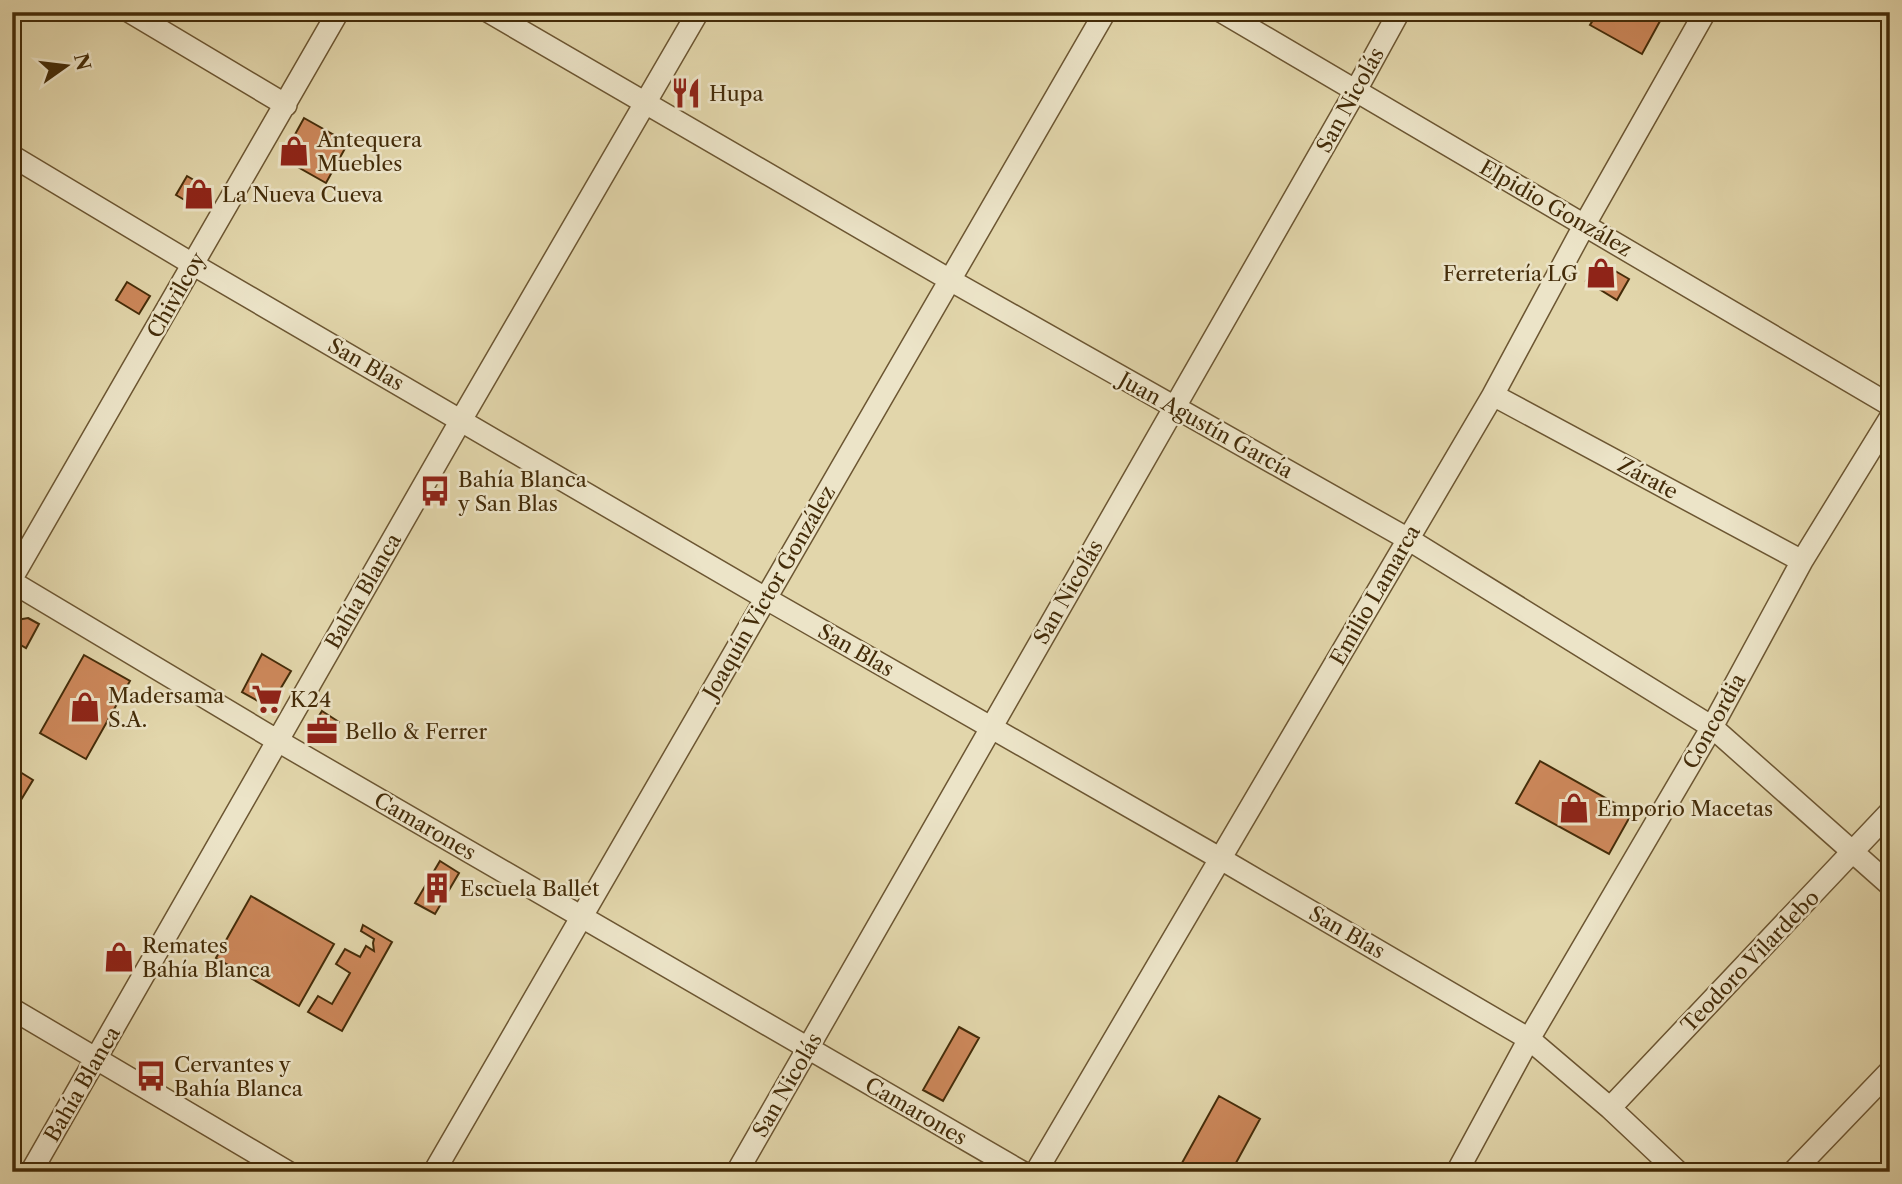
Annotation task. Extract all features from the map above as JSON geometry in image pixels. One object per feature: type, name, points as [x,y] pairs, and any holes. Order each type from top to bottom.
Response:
[{"type":"street","points":[[130,12],[286,106]]},
{"type":"street","name":"Chivilcoy","points":[[12,580],[338,12]]},
{"type":"street","name":"Juan Agustín García","points":[[489,12],[1173,408],[1408,539],[1712,727],[1890,885]]},
{"type":"street","name":"Bahía Blanca","points":[[31,1172],[698,12]]},
{"type":"street","name":"Joaquín Victor González","points":[[434,1172],[1105,12]]},
{"type":"street","name":"Elpidio González","points":[[1222,12],[1890,405]]},
{"type":"street","name":"San Nicolás","points":[[737,1172],[1399,12]]},
{"type":"street","name":"Emilio Lamarca","points":[[1036,1172],[1493,395],[1585,224],[1705,12]]},
{"type":"street","name":"San Blas","points":[[12,156],[765,598],[1222,859],[1529,1039],[1610,1108],[1678,1172]]},
{"type":"street","name":"Zárate","points":[[1493,395],[1802,561]]},
{"type":"street","name":"Concordia","points":[[1457,1172],[1529,1039],[1712,727],[1802,561],[1890,418]]},
{"type":"street","name":"Camarones","points":[[12,580],[278,741],[1022,1172]]},
{"type":"street","name":"Teodoro Vilardebo","points":[[1610,1108],[1890,812]]},
{"type":"street","points":[[12,1009],[288,1172]]},
{"type":"street","points":[[1793,1172],[1890,1071]]},
{"type":"building","points":[[1598,12],[1665,12],[1642,54],[1590,25]]},
{"type":"building","points":[[304,118],[348,143],[326,183],[282,158]]},
{"type":"building","points":[[187,176],[211,190],[200,209],[176,195]]},
{"type":"building","points":[[1598,261],[1629,279],[1617,300],[1586,281]]},
{"type":"building","points":[[127,282],[150,296],[139,314],[116,300]]},
{"type":"building","points":[[28,618],[39,624],[26,648],[12,640],[12,630],[17,620]]},
{"type":"building","points":[[262,654],[291,671],[272,703],[265,705],[242,692]]},
{"type":"building","name":"Madersama S.A.","points":[[84,655],[130,681],[86,759],[40,733]]},
{"type":"building","points":[[322,711],[339,722],[328,742],[317,735],[314,724]]},
{"type":"building","name":"Emporio Macetas","points":[[1540,761],[1632,813],[1609,854],[1516,803]]},
{"type":"building","points":[[12,767],[33,780],[21,800],[12,795]]},
{"type":"building","name":"Escuela Ballet","points":[[440,861],[459,873],[435,914],[415,903]]},
{"type":"building","points":[[251,896],[334,944],[299,1006],[216,958]]},
{"type":"building","points":[[363,925],[392,942],[342,1031],[308,1012],[318,996],[332,1004],[350,973],[336,964],[345,949],[360,957],[366,946],[374,951],[374,939],[361,931]]},
{"type":"building","points":[[959,1027],[979,1038],[943,1101],[923,1090]]},
{"type":"building","points":[[1219,1096],[1260,1119],[1231,1172],[1177,1172]]},
{"type":"place","name":"Hupa","points":[[686,93]]},
{"type":"place","name":"Antequera Muebles","points":[[294,151]]},
{"type":"place","name":"La Nueva Cueva","points":[[199,194]]},
{"type":"place","name":"Ferretería LG","points":[[1601,273]]},
{"type":"place","name":"Bahía Blanca y San Blas","points":[[435,491]]},
{"type":"place","name":"K24","points":[[267,699]]},
{"type":"place","name":"Madersama S.A.","points":[[85,707]]},
{"type":"place","name":"Bello & Ferrer","points":[[322,731]]},
{"type":"place","name":"Emporio Macetas","points":[[1574,808]]},
{"type":"place","name":"Escuela Ballet","points":[[437,888]]},
{"type":"place","name":"Remates Bahía Blanca","points":[[119,957]]},
{"type":"place","name":"Cervantes y Bahía Blanca","points":[[151,1076]]}]
